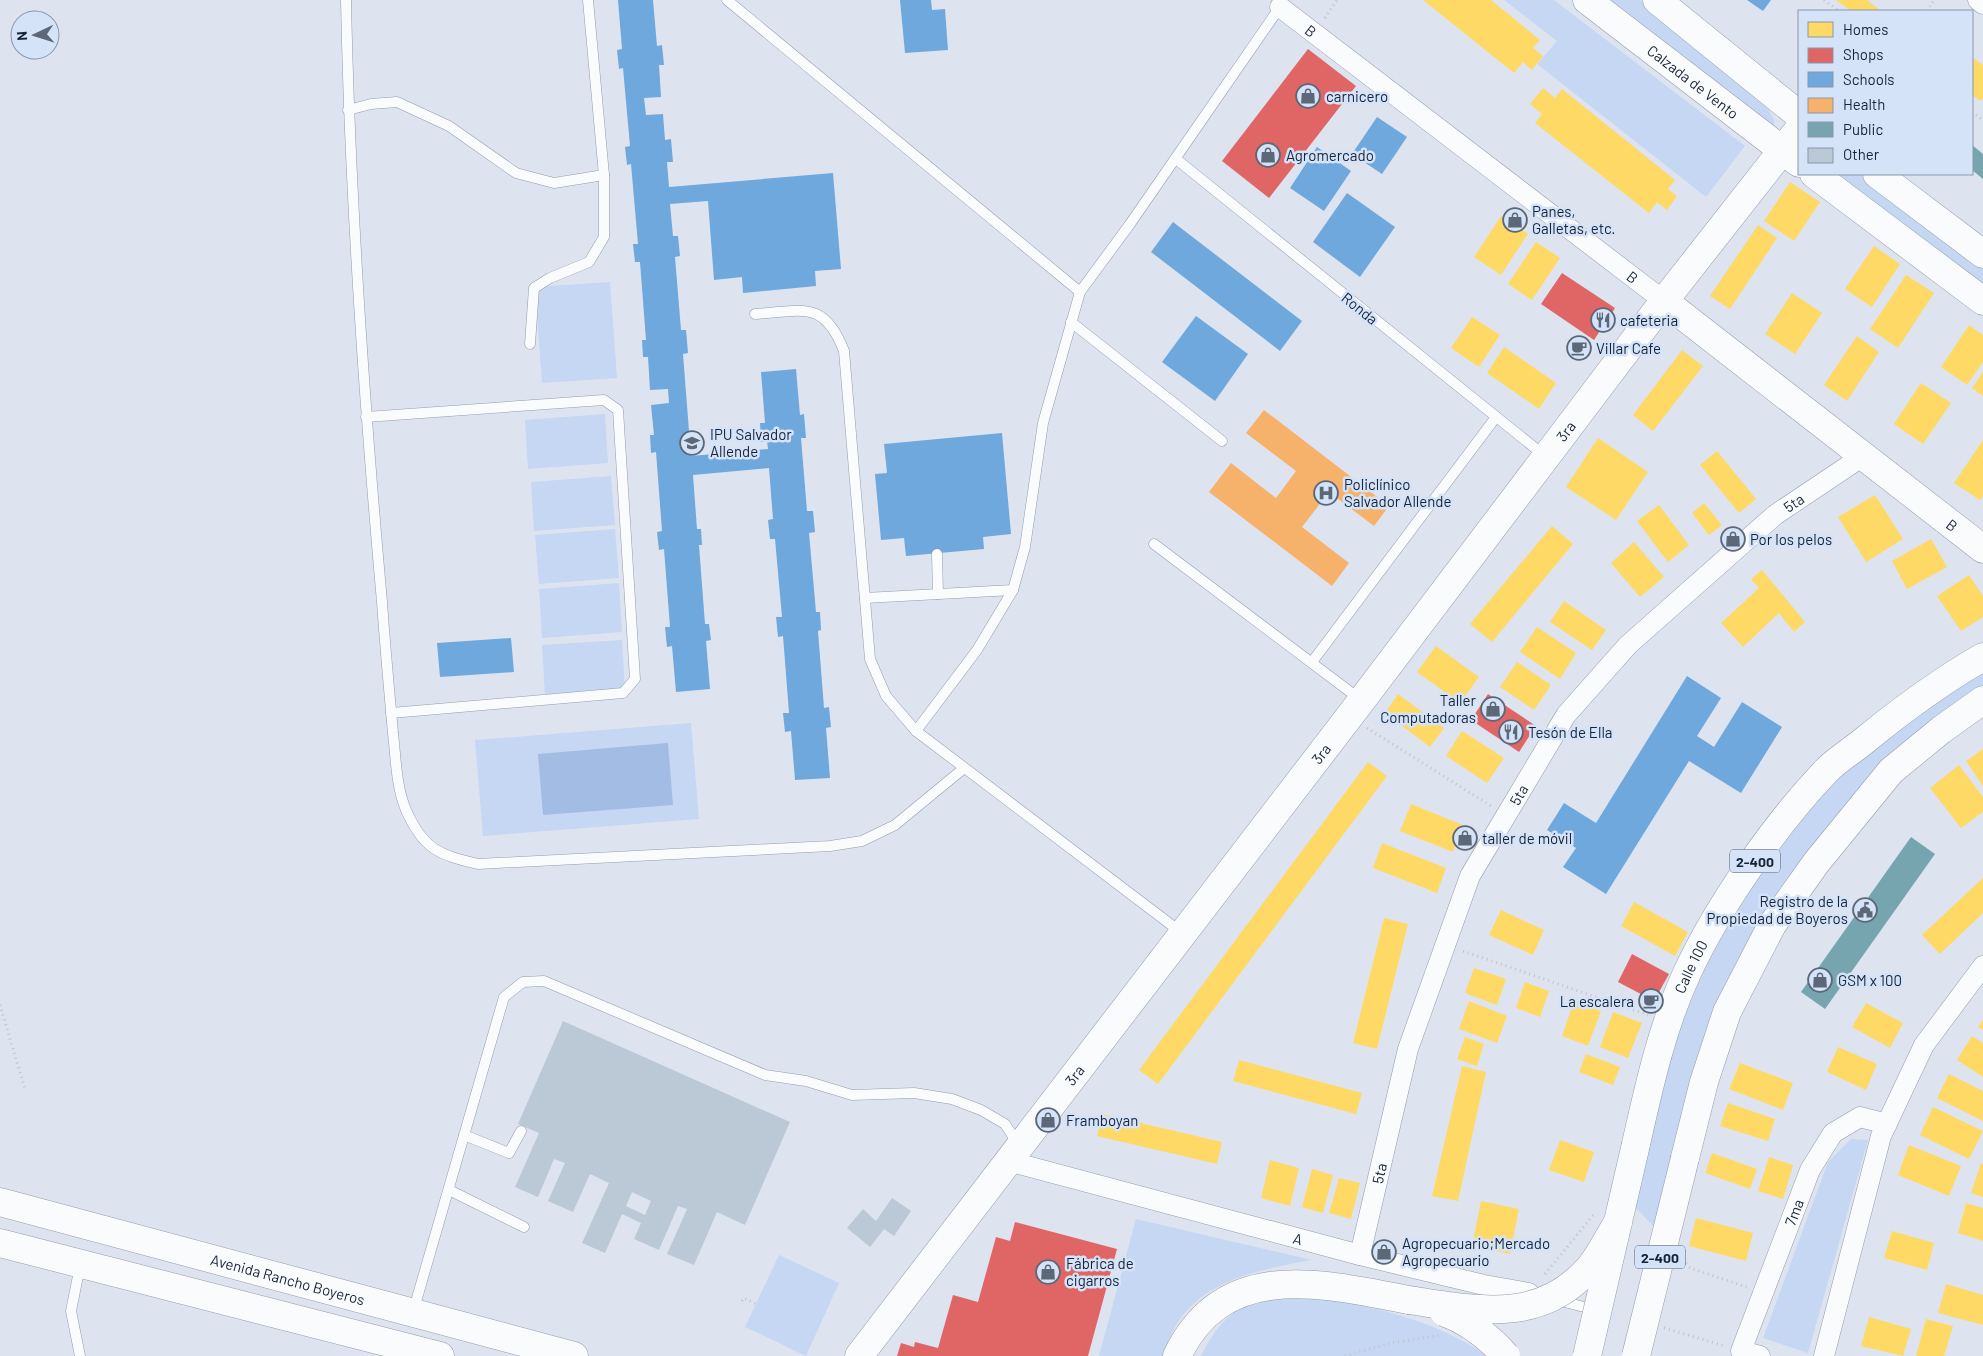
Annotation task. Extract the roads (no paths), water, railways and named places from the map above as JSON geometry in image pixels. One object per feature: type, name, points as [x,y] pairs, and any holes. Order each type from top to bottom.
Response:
[{"type":"main road","name":"Calzada de Vento","points":[[1587,0],[1791,157]]},
{"type":"main road","points":[[1658,0],[1798,114]]},
{"type":"main road","name":"3ra","points":[[859,1356],[1356,709],[1664,300],[1791,157],[1798,132]]},
{"type":"main road","points":[[1815,175],[1983,301]]},
{"type":"main road","points":[[1878,175],[1983,254]]},
{"type":"main road","name":"B","points":[[1664,300],[1983,549]]},
{"type":"main road","name":"Calle 100","points":[[1587,1356],[1607,1217],[1636,1144],[1649,1084],[1668,1023],[1688,972],[1728,901],[1770,838],[1828,770],[1902,710],[1983,657]]},
{"type":"main road","name":"2-400","points":[[1636,1356],[1704,1082],[1727,1012],[1772,925],[1816,863],[1890,771],[1941,730],[1983,700]]},
{"type":"main road","name":"Avenida Rancho Boyeros","points":[[0,1202],[574,1356]]},
{"type":"main road","points":[[1176,1356],[1188,1334],[1197,1324],[1226,1302],[1268,1285],[1323,1285],[1410,1300],[1488,1310],[1533,1306],[1558,1295],[1591,1266],[1607,1217]]},
{"type":"main road","points":[[0,1243],[440,1356]]},
{"type":"main road","points":[[1410,1300],[1453,1316],[1471,1325],[1489,1338],[1506,1356]]},
{"type":"main road","points":[[1192,1356],[1200,1338],[1226,1302]]},
{"type":"street","points":[[1978,0],[1983,4]]},
{"type":"street","name":"B","points":[[1280,6],[1664,300]]},
{"type":"street","name":"5ta","points":[[1360,1255],[1408,1049],[1470,876],[1566,715],[1628,645],[1775,515],[1863,456]]},
{"type":"street","points":[[1824,1356],[1881,1136],[1924,1045],[1983,966]]},
{"type":"street","name":"7ma","points":[[1738,1354],[1810,1170],[1833,1133],[1860,1117],[1887,1124]]},
{"type":"street","name":"A","points":[[1014,1153],[1360,1255],[1491,1286],[1529,1293]]},
{"type":"street","points":[[1738,1354],[1760,1356]]},
{"type":"lane","points":[[346,0],[348,110],[366,417],[391,713],[398,779],[406,809],[420,834],[434,850],[454,858],[478,864],[830,846],[862,841],[895,825],[963,769]]},
{"type":"lane","points":[[530,344],[534,288],[550,278],[589,262],[604,238],[604,175],[588,0]]},
{"type":"lane","points":[[727,0],[1080,292]]},
{"type":"lane","points":[[916,731],[977,650],[1013,590],[1025,547],[1043,423],[1080,292],[1176,159],[1280,6]]},
{"type":"lane","points":[[348,110],[371,104],[397,102],[449,126],[516,173],[554,183],[604,175]]},
{"type":"lane","name":"Ronda","points":[[1176,159],[1545,457]]},
{"type":"lane","points":[[755,314],[806,310],[823,316],[836,330],[844,351],[870,659],[886,696],[916,731],[963,769],[1183,934]]},
{"type":"lane","points":[[1071,322],[1222,441]]},
{"type":"lane","points":[[366,417],[604,400],[618,410],[635,679],[623,693],[391,713]]},
{"type":"lane","points":[[1312,662],[1496,417]]},
{"type":"lane","points":[[1154,544],[1312,662],[1356,709]]},
{"type":"lane","points":[[937,554],[938,594]]},
{"type":"lane","points":[[865,598],[1013,590]]},
{"type":"lane","points":[[413,1313],[504,997],[523,982],[544,981],[764,1076],[806,1081],[852,1095],[914,1093],[952,1099],[981,1110],[1005,1124],[1014,1153]]},
{"type":"lane","points":[[464,1135],[509,1153],[521,1131]]},
{"type":"lane","points":[[449,1190],[524,1227]]},
{"type":"lane","points":[[80,1356],[71,1311],[81,1265]]},
{"type":"lane","name":"A","points":[[1529,1293],[1588,1308]]},
{"type":"place","name":"carnicero","points":[[1308,96]]},
{"type":"place","name":"Agromercado","points":[[1268,155]]},
{"type":"place","name":"Panes, Galletas, etc.","points":[[1515,220]]},
{"type":"place","name":"cafeteria","points":[[1603,320]]},
{"type":"place","name":"Villar Cafe","points":[[1579,348]]},
{"type":"place","name":"IPU Salvador Allende","points":[[692,443]]},
{"type":"place","name":"Policlínico Salvador Allende","points":[[1326,493]]},
{"type":"place","name":"Por los pelos","points":[[1733,539]]},
{"type":"place","name":"Taller Computadoras","points":[[1493,709]]},
{"type":"place","name":"Tesón de Ella","points":[[1511,732]]},
{"type":"place","name":"taller de móvil","points":[[1465,838]]},
{"type":"place","name":"Registro de la Propiedad de Boyeros","points":[[1865,910]]},
{"type":"place","name":"GSM x 100","points":[[1820,980]]},
{"type":"place","name":"La escalera","points":[[1651,1001]]},
{"type":"place","name":"Framboyan","points":[[1048,1120]]},
{"type":"place","name":"Agropecuario;Mercado Agropecuario","points":[[1384,1252]]},
{"type":"place","name":"Fábrica de cigarros","points":[[1048,1272]]}]
